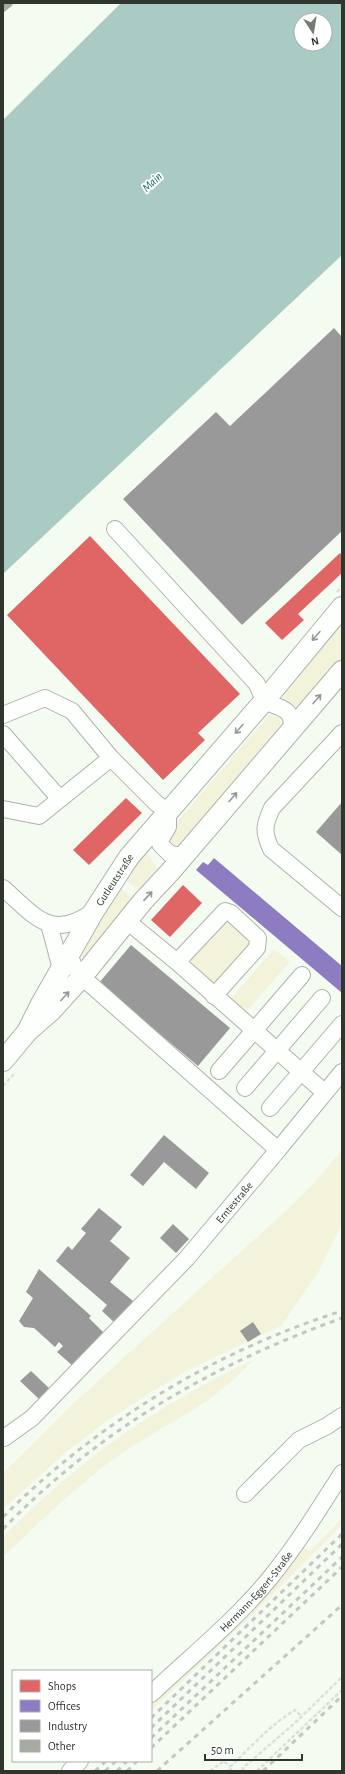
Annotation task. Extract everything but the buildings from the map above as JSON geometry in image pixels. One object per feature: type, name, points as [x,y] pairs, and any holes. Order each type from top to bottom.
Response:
[{"type":"main road","name":"Gutleutstraße","points":[[27,1032],[94,911],[129,857],[265,700],[342,607]]},
{"type":"main road","name":"Gutleutstraße","points":[[3,1061],[27,1032],[51,1011],[81,978],[126,921],[342,671]]},
{"type":"street","points":[[116,529],[257,684],[265,700],[287,711],[292,718],[292,728]]},
{"type":"street","points":[[3,715],[45,698],[52,700],[72,711],[111,758],[156,803],[168,812],[168,827],[160,840],[160,844],[170,854],[182,856]]},
{"type":"street","points":[[342,733],[272,808],[266,821],[265,836],[271,849],[342,908]]},
{"type":"street","points":[[3,734],[60,799]]},
{"type":"street","points":[[3,809],[39,816],[111,758]]},
{"type":"street","points":[[3,888],[38,918],[49,924],[63,926],[81,920],[94,911]]},
{"type":"street","points":[[176,962],[226,911],[231,913],[258,938],[257,948],[214,996]]},
{"type":"street","points":[[126,921],[136,927],[324,1092]]},
{"type":"street","points":[[49,924],[65,961],[74,968],[81,978],[90,984],[278,1150]]},
{"type":"street","points":[[219,1071],[302,975]]},
{"type":"street","points":[[245,1088],[322,998]]},
{"type":"street","points":[[270,1108],[342,1024]]},
{"type":"street","name":"Erntestraße","points":[[4,1438],[32,1418],[181,1264],[342,1072]]},
{"type":"street","points":[[245,1494],[299,1440],[327,1426],[342,1416]]},
{"type":"street","name":"Hermann-Eggert-Straße","points":[[152,1693],[245,1605],[269,1579],[288,1555],[342,1473]]},
{"type":"street","points":[[70,1771],[79,1762]]},
{"type":"path","points":[[242,1771],[244,1767],[342,1677]]},
{"type":"path","points":[[257,1771],[342,1690]]},
{"type":"path","points":[[228,1771],[231,1769],[230,1767],[272,1727],[290,1712],[295,1710],[301,1716]]},
{"type":"path","points":[[210,1771],[224,1761],[230,1767]]},
{"type":"green space","points":[[342,621],[342,659],[295,713],[287,702],[282,699],[295,678]]},
{"type":"green space","points":[[270,714],[279,718],[283,727],[182,843],[173,846],[169,843],[168,832]]},
{"type":"green space","points":[[145,851],[160,871],[141,892],[126,880]]},
{"type":"green space","points":[[120,888],[136,901],[86,957],[82,958],[83,953]]},
{"type":"green space","points":[[228,918],[252,940],[214,983],[188,961]]},
{"type":"green space","points":[[274,949],[290,962],[245,1013],[230,999]]},
{"type":"green space","points":[[342,1150],[342,1223],[319,1271],[281,1326],[183,1373],[105,1422],[66,1452],[3,1509],[3,1473],[76,1401],[289,1208],[315,1182]]},
{"type":"green space","points":[[253,1360],[239,1375],[208,1400],[139,1442],[106,1465],[61,1503],[3,1557],[3,1537],[60,1483],[90,1459],[151,1416],[183,1396]]},
{"type":"green space","points":[[342,1518],[342,1525],[253,1614],[152,1710],[152,1701],[249,1608],[301,1547],[310,1551]]},
{"type":"water","name":"Main","points":[[121,3],[342,3],[342,255],[3,574],[3,120]]},
{"type":"railway","points":[[3,1517],[39,1483],[78,1451],[118,1421],[160,1394],[204,1369],[249,1347],[295,1327],[342,1311]]},
{"type":"railway","points":[[3,1529],[40,1493],[79,1460],[160,1404],[203,1379],[248,1357],[294,1336],[342,1318]]},
{"type":"railway","points":[[152,1717],[342,1534]]},
{"type":"railway","points":[[152,1727],[342,1544]]},
{"type":"railway","points":[[152,1737],[342,1557]]},
{"type":"railway","points":[[152,1747],[342,1567]]},
{"type":"railway","points":[[157,1771],[342,1605]]},
{"type":"railway","points":[[263,1771],[342,1696]]},
{"type":"railway","points":[[95,1771],[105,1762]]},
{"type":"railway","points":[[105,1771],[115,1762]]},
{"type":"railway","points":[[117,1771],[126,1762]]},
{"type":"railway","points":[[127,1771],[136,1762]]}]
